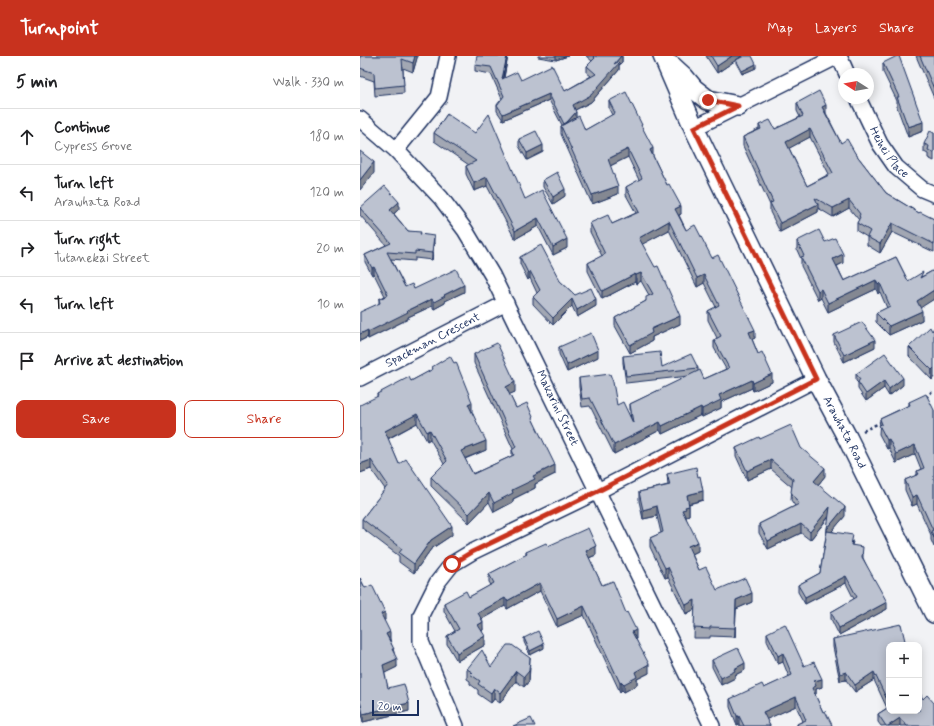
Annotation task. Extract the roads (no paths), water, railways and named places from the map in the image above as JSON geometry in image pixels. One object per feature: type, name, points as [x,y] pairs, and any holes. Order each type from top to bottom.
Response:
[{"type":"main road","points":[[664,57],[694,89],[708,100],[738,106]]},
{"type":"main road","name":"Arawhata Road","points":[[664,57],[694,128],[816,379],[848,439],[934,614]]},
{"type":"street","points":[[396,150],[439,97],[448,56]]},
{"type":"street","points":[[694,128],[839,56],[844,68]]},
{"type":"street","name":"Heihei Place","points":[[861,104],[880,144],[896,167],[922,189],[934,194]]},
{"type":"street","name":"Makarini Street","points":[[360,119],[396,150],[441,198],[465,230],[492,275],[712,726]]},
{"type":"street","name":"Spackman Crescent","points":[[360,378],[506,304]]},
{"type":"street","points":[[456,726],[421,642],[421,615],[437,582],[452,564],[472,552],[598,491],[816,379]]}]
